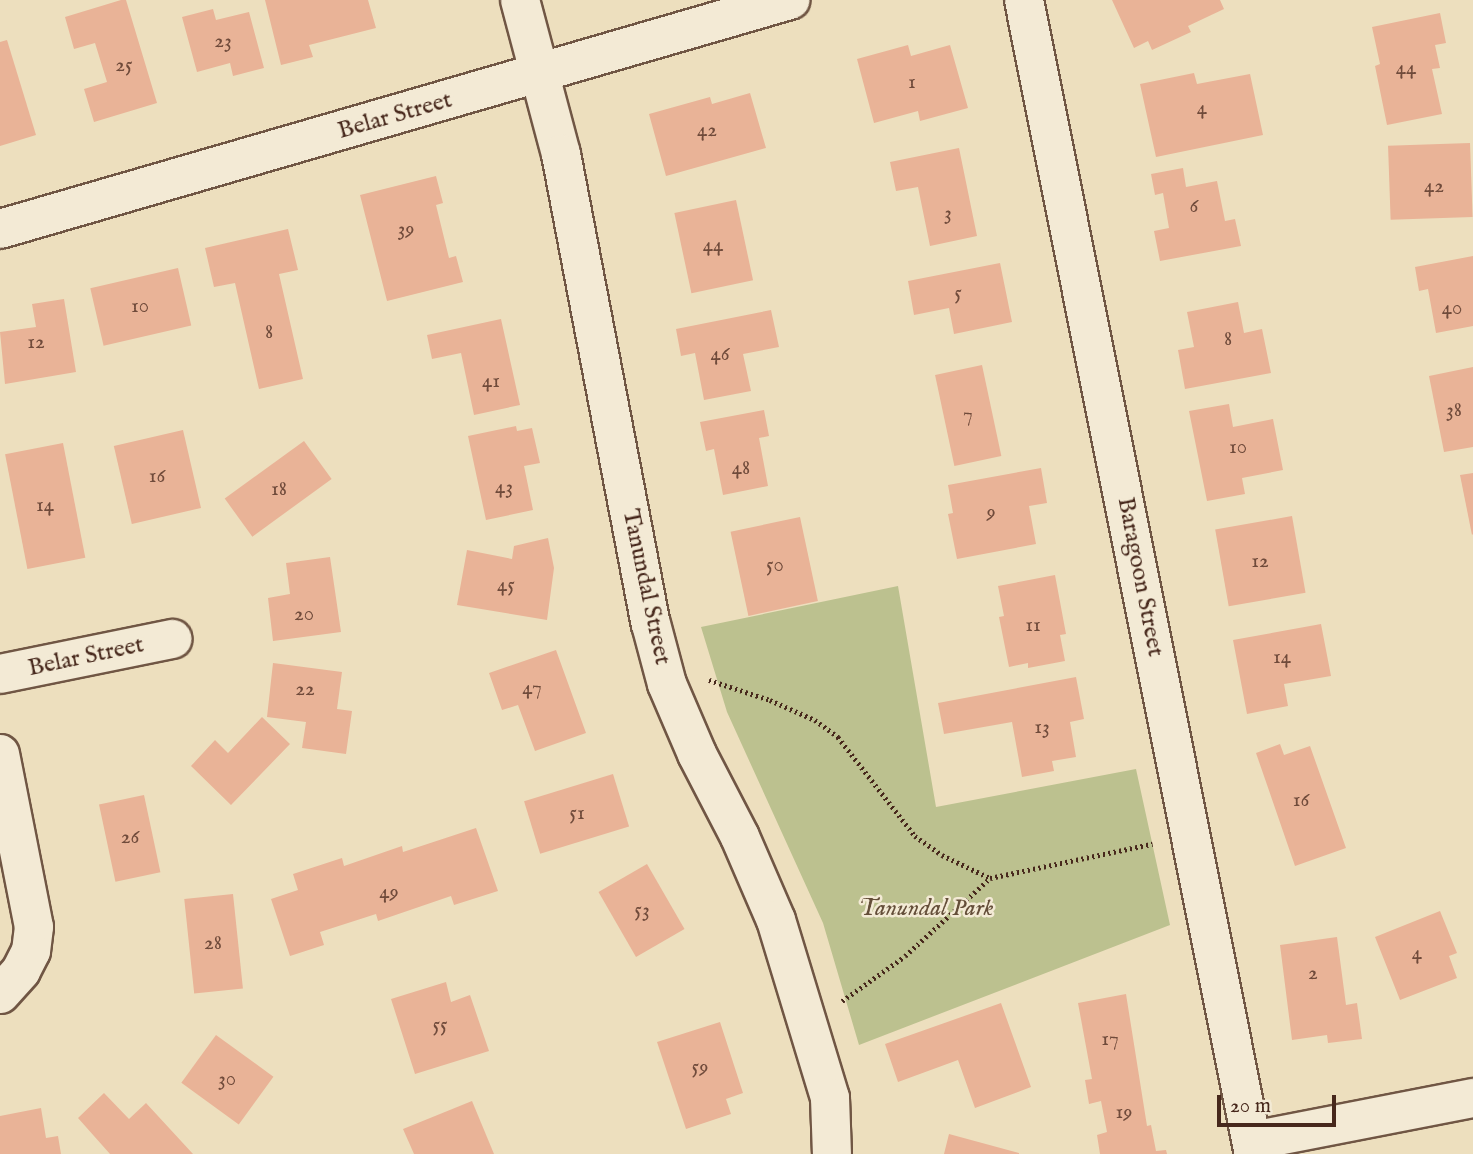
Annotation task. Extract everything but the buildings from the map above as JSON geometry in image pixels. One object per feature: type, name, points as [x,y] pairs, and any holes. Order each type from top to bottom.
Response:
[{"type":"street","name":"Tanundal Street","points":[[520,0],[561,155],[651,624],[667,684],[697,754],[740,836],[776,920],[810,1024],[830,1098],[832,1154]]},
{"type":"street","name":"Belar Street","points":[[0,229],[790,0]]},
{"type":"street","name":"Baragoon Street","points":[[1024,0],[1193,835],[1253,1148]]},
{"type":"street","name":"Belar Street","points":[[0,674],[172,639]]},
{"type":"street","points":[[0,754],[34,927],[31,951],[21,971],[0,994]]},
{"type":"street","points":[[1253,1148],[1473,1098]]},
{"type":"path","points":[[667,684],[697,677],[770,700],[815,720],[838,737],[915,836],[942,855],[990,878]]},
{"type":"path","points":[[810,1024],[905,956],[990,878],[1193,835]]},
{"type":"green space","name":"Tanundal Park","points":[[898,586],[936,807],[1136,769],[1170,925],[859,1045],[823,923],[727,712],[701,627]]}]
